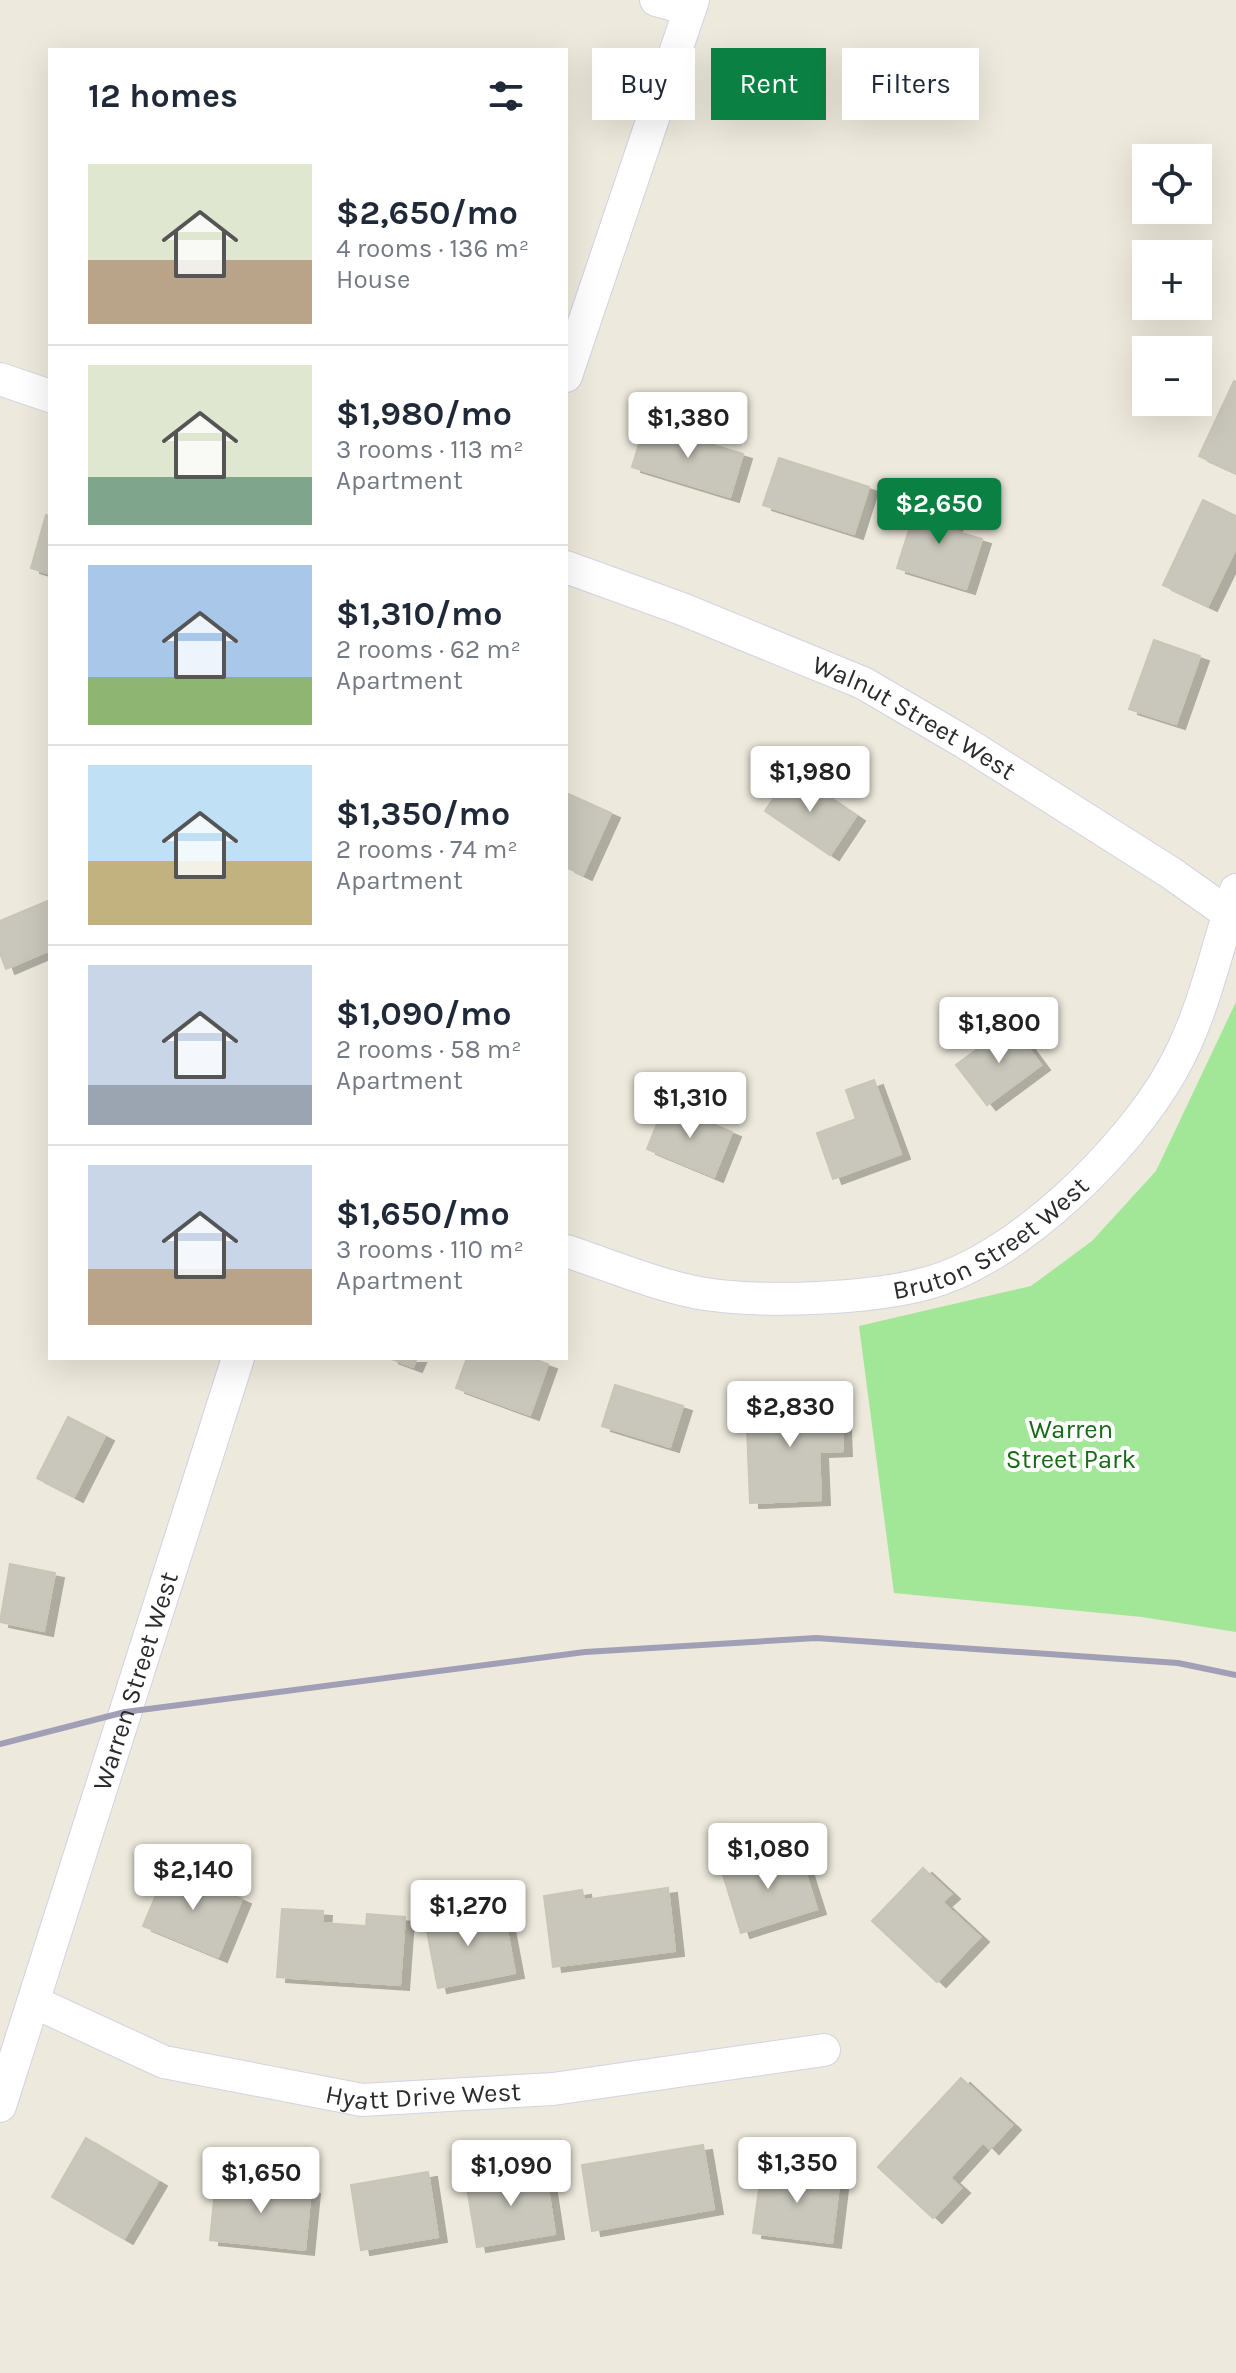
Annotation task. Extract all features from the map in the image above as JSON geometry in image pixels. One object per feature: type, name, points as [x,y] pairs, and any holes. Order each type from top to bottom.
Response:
[{"type":"street","points":[[568,370],[692,5],[656,0]]},
{"type":"street","points":[[0,379],[48,395]]},
{"type":"street","name":"Walnut Street West","points":[[568,568],[682,609],[863,683],[964,742],[1171,873],[1233,907]]},
{"type":"street","name":"Bruton Street West","points":[[568,1252],[703,1294],[763,1297],[888,1290],[929,1283],[969,1266],[1017,1236],[1068,1196],[1131,1131],[1171,1072],[1196,1017],[1233,907]]},
{"type":"street","name":"Warren Street West","points":[[0,2106],[237,1360]]},
{"type":"street","name":"Hyatt Drive West","points":[[34,2002],[164,2062],[362,2100],[553,2089],[824,2050]]},
{"type":"green space","name":"Warren Street Park","points":[[1236,1002],[1236,1632],[1142,1617],[894,1593],[859,1326],[1031,1286],[1092,1241],[1156,1171]]},
{"type":"building","points":[[1236,382],[1236,473],[1199,456]]},
{"type":"building","points":[[645,424],[743,454],[730,497],[632,467]]},
{"type":"building","points":[[779,458],[869,487],[854,534],[763,505]]},
{"type":"building","points":[[919,498],[958,510],[952,530],[982,539],[966,589],[897,568]]},
{"type":"building","points":[[1203,500],[1236,516],[1236,548],[1208,606],[1163,585]]},
{"type":"building","points":[[46,515],[48,516],[48,573],[31,568]]},
{"type":"building","points":[[1154,640],[1200,656],[1176,724],[1129,709]]},
{"type":"building","points":[[791,772],[856,816],[830,855],[765,811]]},
{"type":"building","points":[[568,794],[611,813],[583,875],[568,868]]},
{"type":"building","points":[[48,901],[48,951],[6,969],[0,953],[0,921]]},
{"type":"building","points":[[1011,1024],[1041,1065],[987,1105],[956,1065]]},
{"type":"building","points":[[874,1080],[901,1154],[833,1179],[817,1133],[856,1119],[846,1090]]},
{"type":"building","points":[[665,1104],[732,1132],[714,1177],[647,1149]]},
{"type":"building","points":[[394,1360],[416,1360],[413,1367]]},
{"type":"building","points":[[466,1360],[537,1360],[548,1364],[530,1415],[456,1388]]},
{"type":"building","points":[[615,1385],[683,1406],[670,1447],[602,1426]]},
{"type":"building","points":[[841,1401],[843,1451],[819,1452],[821,1500],[750,1503],[746,1405]]},
{"type":"building","points":[[68,1417],[105,1436],[74,1497],[37,1478]]},
{"type":"building","points":[[10,1564],[55,1573],[44,1631],[0,1622]]},
{"type":"building","points":[[799,1852],[817,1909],[741,1933],[720,1865],[753,1855],[756,1866]]},
{"type":"building","points":[[168,1867],[242,1899],[218,1957],[143,1926]]},
{"type":"building","points":[[923,1868],[951,1894],[942,1902],[980,1937],[937,1982],[872,1921]]},
{"type":"building","points":[[668,1888],[675,1951],[553,1967],[544,1896],[582,1890],[584,1900]]},
{"type":"building","points":[[282,1909],[323,1911],[322,1923],[366,1926],[367,1914],[405,1917],[400,1985],[277,1977]]},
{"type":"building","points":[[459,1909],[462,1924],[504,1915],[515,1973],[438,1988],[424,1916]]},
{"type":"building","points":[[961,2078],[1012,2125],[990,2149],[983,2142],[950,2178],[961,2188],[933,2218],[878,2167]]},
{"type":"building","points":[[86,2138],[158,2181],[124,2239],[52,2197]]},
{"type":"building","points":[[703,2145],[714,2209],[592,2231],[582,2165]]},
{"type":"building","points":[[762,2167],[840,2177],[832,2243],[753,2233]]},
{"type":"building","points":[[545,2169],[555,2234],[477,2247],[466,2182]]},
{"type":"building","points":[[428,2172],[438,2237],[361,2250],[351,2185]]},
{"type":"building","points":[[216,2180],[311,2189],[305,2250],[210,2240]]},
{"type":"railway","points":[[0,1744],[125,1712],[585,1652],[816,1638],[1178,1663],[1236,1675]]}]
